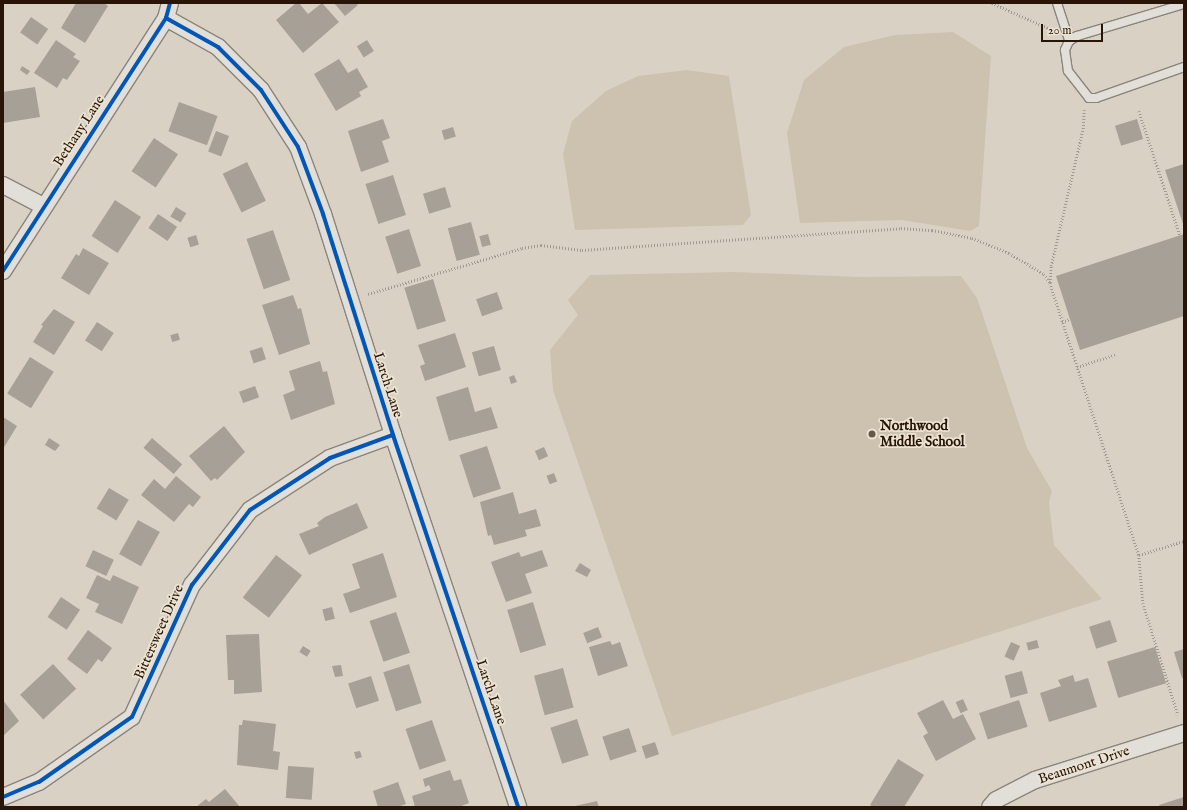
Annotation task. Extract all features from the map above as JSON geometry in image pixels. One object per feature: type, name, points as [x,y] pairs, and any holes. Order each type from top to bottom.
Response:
[{"type":"street","name":"Bethany Lane","points":[[3,271],[168,10]]},
{"type":"street","name":"Larch Lane","points":[[168,10],[218,47],[261,90],[298,147],[350,300],[392,435],[518,807]]},
{"type":"street","points":[[3,185],[43,206]]},
{"type":"street","name":"Bittersweet Drive","points":[[3,797],[39,782],[132,717],[192,585],[250,510],[330,458],[392,435]]},
{"type":"street","name":"Beaumont Drive","points":[[990,807],[996,800],[1035,780],[1184,734]]},
{"type":"lane","points":[[1057,3],[1068,42]]},
{"type":"lane","points":[[1184,4],[1077,36],[1068,42],[1064,50],[1068,71],[1089,98],[1096,98],[1184,67]]},
{"type":"path","points":[[992,3],[1046,26],[1068,42]]},
{"type":"path","points":[[1089,98],[1082,114],[1083,129],[1049,276],[1050,283],[1139,555],[1143,603],[1178,716]]},
{"type":"path","points":[[1139,111],[1180,235]]},
{"type":"path","points":[[350,300],[522,248],[541,245],[582,250],[901,228],[932,230],[972,238],[1009,253],[1044,274],[1050,283]]},
{"type":"path","points":[[1062,322],[1070,319]]},
{"type":"path","points":[[1077,367],[1115,356]]},
{"type":"path","points":[[1139,555],[1184,541]]},
{"type":"shaded area","points":[[953,32],[991,56],[979,226],[970,231],[902,220],[800,223],[787,133],[804,80],[844,47],[895,35]]},
{"type":"shaded area","points":[[687,70],[729,76],[751,215],[743,225],[575,230],[563,154],[572,121],[606,91],[638,76]]},
{"type":"shaded area","points":[[734,272],[859,277],[961,276],[977,298],[1027,448],[1052,491],[1049,502],[1054,545],[1102,599],[672,736],[553,390],[550,350],[578,315],[568,300],[590,275]]},
{"type":"building","points":[[76,3],[104,3],[108,6],[85,43],[61,28]]},
{"type":"building","points":[[296,3],[299,3],[308,14],[322,3],[339,22],[303,53],[276,20]]},
{"type":"building","points":[[334,3],[356,3],[358,5],[345,16]]},
{"type":"building","points":[[31,17],[48,29],[37,45],[20,33]]},
{"type":"building","points":[[56,40],[76,54],[73,57],[80,61],[67,80],[63,78],[57,88],[34,73]]},
{"type":"building","points":[[367,40],[374,51],[364,57],[357,46]]},
{"type":"building","points":[[339,59],[348,73],[357,68],[368,87],[359,92],[361,96],[336,111],[314,74]]},
{"type":"building","points":[[22,66],[30,71],[27,75],[20,70]]},
{"type":"building","points":[[35,87],[40,117],[3,123],[3,92]]},
{"type":"building","points":[[179,102],[218,116],[207,145],[168,131]]},
{"type":"building","points":[[383,119],[390,138],[382,141],[389,162],[361,172],[348,131]]},
{"type":"building","points":[[1137,119],[1143,139],[1121,146],[1115,126]]},
{"type":"building","points":[[453,127],[456,137],[444,140],[442,131]]},
{"type":"building","points":[[216,131],[229,136],[221,157],[208,152]]},
{"type":"building","points":[[154,138],[178,154],[156,187],[132,171]]},
{"type":"building","points":[[247,162],[266,201],[242,212],[223,174]]},
{"type":"building","points":[[1184,164],[1184,227],[1165,170]]},
{"type":"building","points":[[393,175],[406,215],[378,224],[365,184]]},
{"type":"building","points":[[445,187],[451,207],[429,214],[423,194]]},
{"type":"building","points":[[115,200],[141,217],[118,253],[92,236]]},
{"type":"building","points":[[176,207],[186,213],[181,223],[170,216]]},
{"type":"building","points":[[158,214],[177,227],[168,241],[148,228]]},
{"type":"building","points":[[471,222],[480,255],[457,261],[448,228]]},
{"type":"building","points":[[409,229],[421,266],[397,274],[385,237]]},
{"type":"building","points":[[273,230],[290,280],[264,289],[247,239]]},
{"type":"building","points":[[488,234],[491,245],[482,247],[479,236]]},
{"type":"building","points":[[1184,234],[1184,316],[1080,350],[1056,276]]},
{"type":"building","points":[[196,235],[199,245],[190,247],[187,238]]},
{"type":"building","points":[[83,248],[109,263],[89,295],[61,278],[76,254],[79,256]]},
{"type":"building","points":[[433,279],[446,321],[417,330],[404,288]]},
{"type":"building","points":[[497,292],[503,309],[482,316],[476,299]]},
{"type":"building","points":[[293,295],[298,309],[301,308],[310,344],[279,355],[262,305]]},
{"type":"building","points":[[54,309],[75,322],[54,355],[33,342],[43,326],[41,325]]},
{"type":"building","points":[[97,322],[114,333],[102,351],[85,340]]},
{"type":"building","points":[[178,333],[180,340],[172,342],[170,335]]},
{"type":"building","points":[[455,333],[466,367],[425,381],[420,366],[425,364],[418,345]]},
{"type":"building","points":[[494,346],[501,370],[479,376],[472,352]]},
{"type":"building","points":[[262,347],[266,359],[254,363],[250,351]]},
{"type":"building","points":[[30,357],[54,372],[31,408],[7,393]]},
{"type":"building","points":[[320,361],[323,372],[327,371],[335,404],[291,420],[283,395],[295,390],[289,371]]},
{"type":"building","points":[[514,375],[517,382],[511,384],[509,377]]},
{"type":"building","points":[[255,386],[259,397],[243,403],[239,392]]},
{"type":"building","points":[[468,387],[475,412],[491,407],[498,428],[449,441],[436,397]]},
{"type":"building","points":[[3,417],[17,426],[3,449]]},
{"type":"building","points":[[224,426],[245,452],[217,480],[215,478],[211,481],[189,456]]},
{"type":"building","points":[[49,438],[60,445],[55,451],[45,445]]},
{"type":"building","points":[[152,438],[182,464],[174,474],[143,448]]},
{"type":"building","points":[[487,446],[501,489],[473,498],[459,455]]},
{"type":"building","points":[[544,447],[548,456],[539,460],[535,451]]},
{"type":"building","points":[[554,473],[557,481],[550,484],[547,476]]},
{"type":"building","points":[[176,476],[201,497],[193,507],[189,504],[174,522],[141,495],[154,479],[165,489]]},
{"type":"building","points":[[109,488],[129,500],[116,520],[97,509]]},
{"type":"building","points":[[513,492],[519,514],[536,509],[541,526],[525,530],[527,536],[494,545],[491,535],[488,536],[480,502]]},
{"type":"building","points":[[357,503],[368,528],[309,555],[299,534],[319,526],[317,523],[325,517]]},
{"type":"building","points":[[138,520],[160,532],[141,566],[119,554]]},
{"type":"building","points":[[93,550],[114,560],[106,576],[85,566]]},
{"type":"building","points":[[542,550],[548,566],[525,574],[532,593],[506,602],[491,562],[519,552],[521,557]]},
{"type":"building","points":[[383,553],[397,597],[350,613],[343,594],[360,588],[352,564]]},
{"type":"building","points":[[276,555],[302,575],[269,618],[243,598]]},
{"type":"building","points":[[580,563],[591,570],[587,577],[575,571]]},
{"type":"building","points":[[97,575],[110,581],[113,575],[139,587],[122,624],[95,612],[99,604],[86,598]]},
{"type":"building","points":[[61,597],[80,610],[67,630],[48,617]]},
{"type":"building","points":[[533,602],[546,645],[520,653],[507,610]]},
{"type":"building","points":[[332,607],[335,619],[325,621],[322,609]]},
{"type":"building","points":[[396,612],[410,653],[384,662],[370,621]]},
{"type":"building","points":[[1110,620],[1117,642],[1096,649],[1089,627]]},
{"type":"building","points":[[598,627],[602,637],[587,643],[583,633]]},
{"type":"building","points":[[88,630],[112,648],[102,662],[98,659],[87,674],[67,659]]},
{"type":"building","points":[[259,634],[262,692],[234,694],[234,680],[228,680],[226,635]]},
{"type":"building","points":[[1037,640],[1039,648],[1028,650],[1026,643]]},
{"type":"building","points":[[610,641],[612,645],[620,642],[628,666],[598,676],[589,647]]},
{"type":"building","points":[[1011,642],[1020,646],[1014,661],[1004,657]]},
{"type":"building","points":[[303,646],[311,651],[307,657],[299,652]]},
{"type":"building","points":[[1155,647],[1166,683],[1118,698],[1107,662]]},
{"type":"building","points":[[1184,649],[1184,678],[1182,678],[1174,652]]},
{"type":"building","points":[[53,664],[76,689],[43,720],[20,695]]},
{"type":"building","points":[[409,664],[422,703],[396,711],[383,672]]},
{"type":"building","points":[[341,665],[343,676],[335,677],[332,666]]},
{"type":"building","points":[[563,668],[574,708],[545,715],[534,676]]},
{"type":"building","points":[[1022,671],[1028,693],[1011,698],[1005,676]]},
{"type":"building","points":[[1073,675],[1075,682],[1088,678],[1097,707],[1049,722],[1040,693],[1061,686],[1058,680]]},
{"type":"building","points":[[371,676],[379,701],[356,708],[348,683]]},
{"type":"building","points":[[963,699],[968,710],[961,713],[956,702]]},
{"type":"building","points":[[3,700],[19,721],[3,736]]},
{"type":"building","points":[[943,700],[953,719],[963,714],[976,739],[936,761],[923,736],[928,733],[917,713]]},
{"type":"building","points":[[1019,700],[1028,727],[988,740],[979,713]]},
{"type":"building","points":[[577,719],[589,755],[562,764],[550,728]]},
{"type":"building","points":[[243,720],[276,724],[273,751],[280,752],[278,770],[237,765],[239,725],[242,725]]},
{"type":"building","points":[[432,720],[446,761],[420,770],[406,729]]},
{"type":"building","points":[[629,728],[637,752],[610,760],[602,737]]},
{"type":"building","points":[[655,742],[659,754],[646,759],[642,746]]},
{"type":"building","points":[[360,751],[362,757],[356,759],[354,752]]},
{"type":"building","points":[[898,759],[924,775],[904,807],[873,807],[870,805]]},
{"type":"building","points":[[288,766],[314,768],[312,800],[286,798]]},
{"type":"building","points":[[450,770],[454,781],[461,779],[469,803],[459,807],[415,807],[412,796],[431,790],[429,785],[425,787],[423,779]]},
{"type":"building","points":[[398,782],[406,804],[397,807],[378,807],[373,791]]},
{"type":"building","points":[[225,789],[240,807],[196,807],[206,799],[209,802]]},
{"type":"building","points":[[1184,797],[1184,807],[1160,807],[1159,805]]},
{"type":"building","points":[[597,801],[599,807],[575,807],[575,806]]},
{"type":"cycle path","points":[[3,271],[166,18],[170,3]]},
{"type":"cycle path","points":[[166,18],[218,47],[261,90],[298,147],[323,214],[393,435],[518,807]]},
{"type":"cycle path","points":[[3,797],[39,782],[132,717],[192,585],[250,510],[330,458],[393,435]]},
{"type":"place","name":"Northwood Middle School","points":[[872,434]]}]
